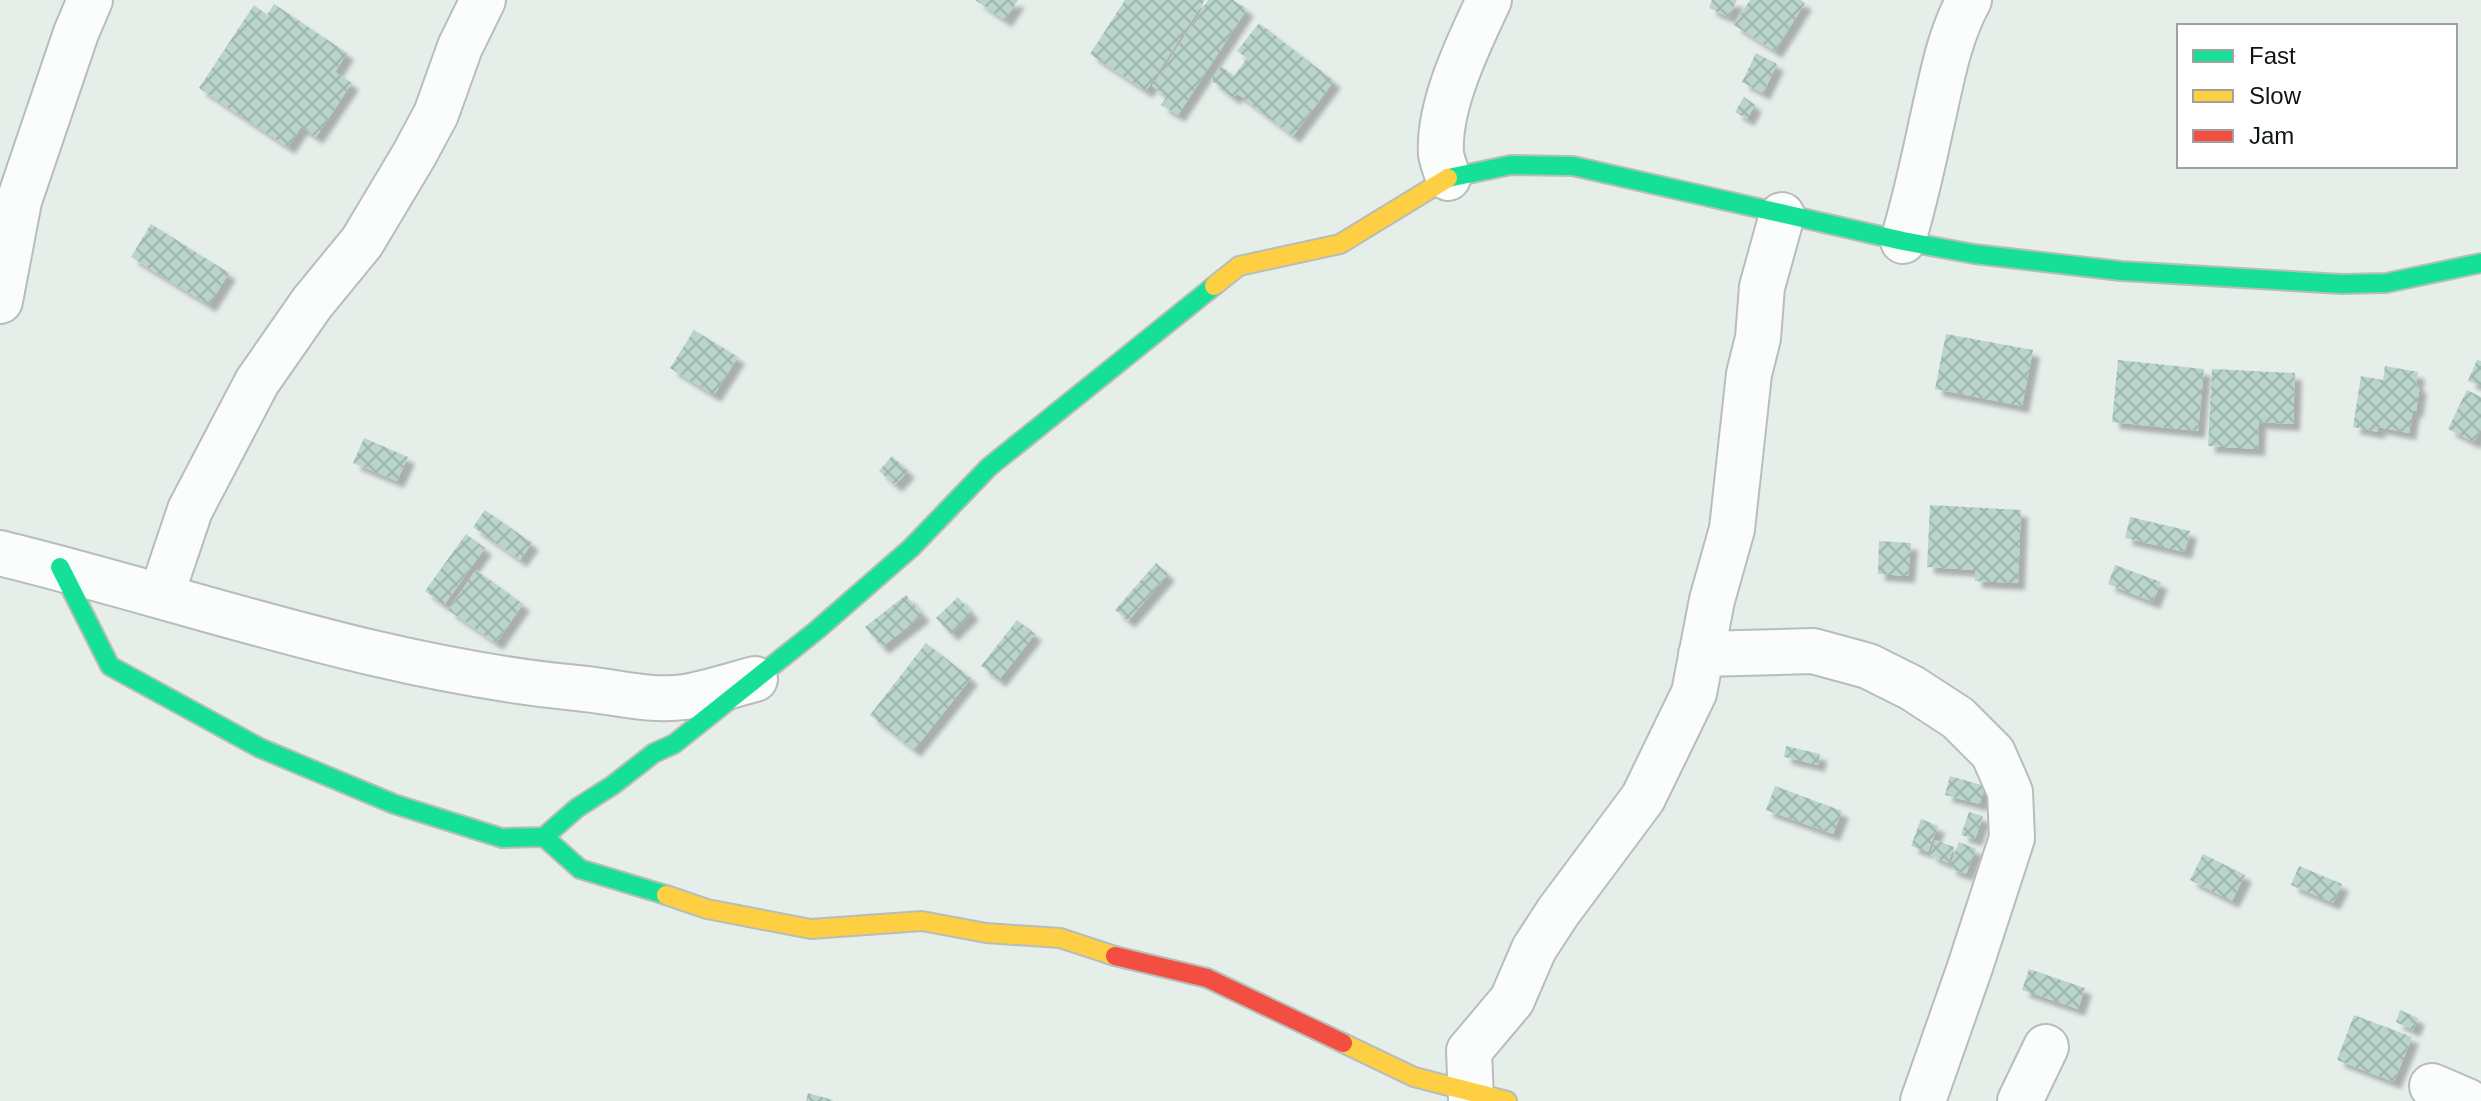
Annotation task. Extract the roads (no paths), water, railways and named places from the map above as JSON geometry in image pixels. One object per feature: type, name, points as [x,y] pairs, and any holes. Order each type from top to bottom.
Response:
[{"type":"street","points":[[0,301],[19,201],[90,0]]},
{"type":"street","points":[[161,596],[190,510],[257,382],[312,303],[362,242],[414,155],[436,114],[460,47],[483,0]]},
{"type":"street","points":[[1448,178],[1441,154],[1446,113],[1461,61],[1489,0]]},
{"type":"street","points":[[1903,241],[1918,189],[1943,73],[1958,19],[1969,0]]},
{"type":"street","points":[[60,567],[110,666],[260,748],[394,804],[502,838],[544,837],[577,808],[654,753],[674,744],[755,679],[911,548],[989,467],[1239,266],[1340,244],[1448,178],[1511,165],[1573,166],[1903,241],[1974,254],[2121,271],[2342,284],[2386,283],[2481,263]]},
{"type":"street","points":[[1483,1099],[1469,1051],[1512,1000],[1534,949],[1643,798],[1694,693],[1712,600],[1732,529],[1762,287],[1782,215]]},
{"type":"street","points":[[0,553],[407,663],[541,685],[607,691],[635,698],[684,697],[755,679]]},
{"type":"street","points":[[1701,654],[1813,651],[1868,666],[1912,688],[1958,718],[1993,753],[2010,792],[2012,838],[1923,1101]]},
{"type":"street","points":[[544,837],[580,869],[707,909],[811,929],[922,921],[986,933],[1060,938],[1129,961],[1207,978],[1414,1077],[1483,1099]]},
{"type":"street","points":[[2020,1101],[2046,1047]]}]
